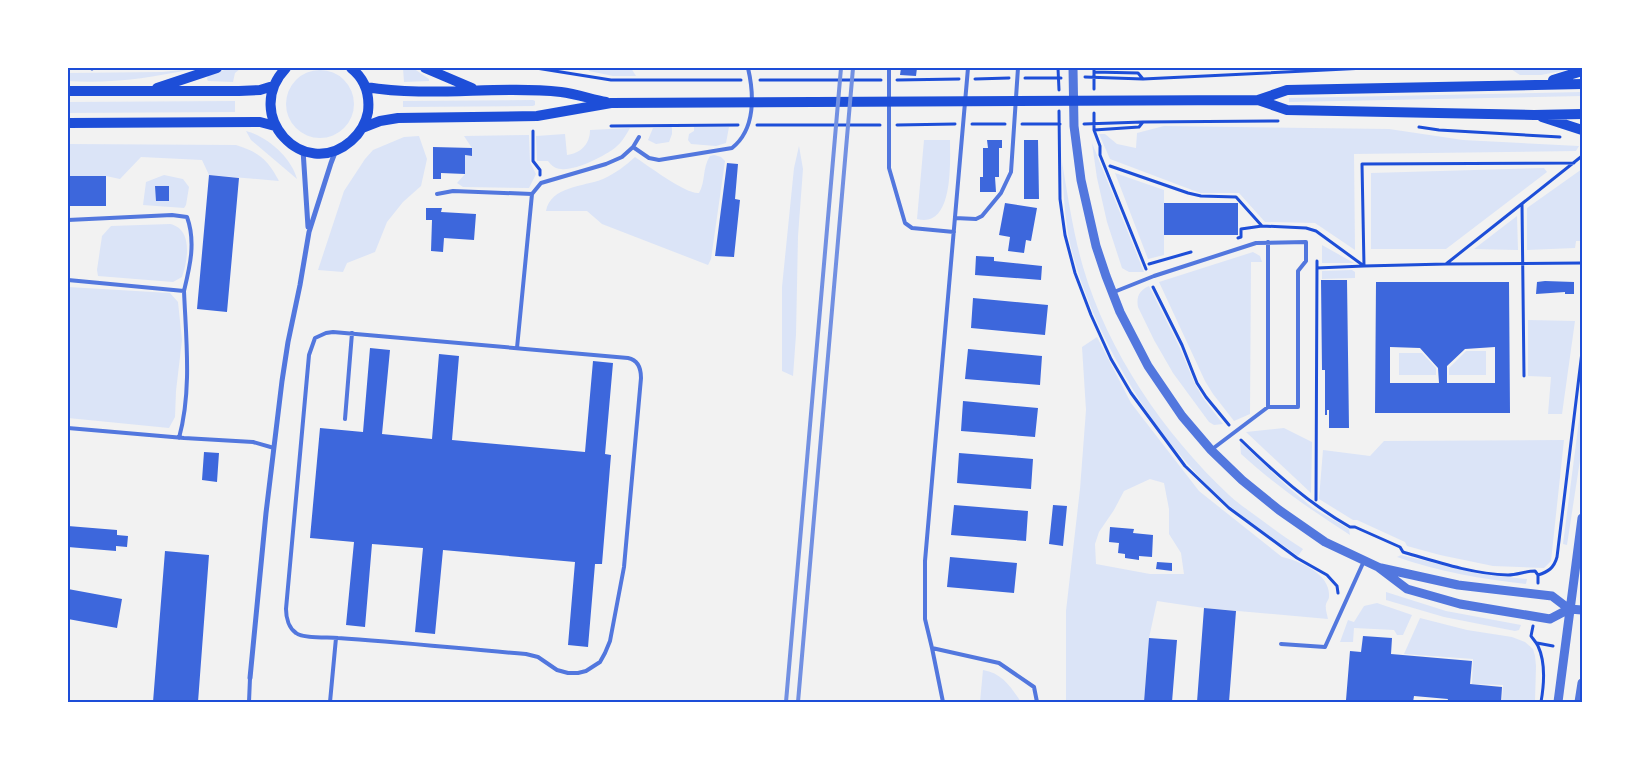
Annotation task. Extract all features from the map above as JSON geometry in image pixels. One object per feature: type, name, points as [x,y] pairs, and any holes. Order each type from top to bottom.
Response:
[{"type":"main road","points":[[149,91],[217,68]]},
{"type":"main road","points":[[286,68],[279,75],[273,86],[270,99],[271,113],[275,126],[287,141],[303,150],[314,153],[326,153],[337,150],[351,141],[362,128],[367,114],[368,101],[366,87],[356,69]]},
{"type":"main road","points":[[425,68],[475,90]]},
{"type":"main road","points":[[1532,84],[1582,71]]},
{"type":"main road","points":[[362,128],[380,121],[398,118],[537,116],[611,103],[1258,100],[1287,90],[1582,84]]},
{"type":"main road","points":[[68,91],[239,91],[260,90],[273,86]]},
{"type":"main road","points":[[366,87],[398,91],[528,90],[562,92],[611,103]]},
{"type":"main road","points":[[1258,100],[1287,110],[1534,115],[1582,114]]},
{"type":"main road","points":[[1534,115],[1582,130]]},
{"type":"main road","points":[[68,123],[260,122],[275,126]]},
{"type":"street","points":[[1073,68],[1074,126],[1081,180],[1096,246],[1112,292],[1134,341],[1162,388],[1182,416],[1211,450],[1242,480],[1279,510],[1325,542],[1364,561],[1378,567],[1458,586],[1552,596],[1569,609]]},
{"type":"street","points":[[303,150],[309,232]]},
{"type":"street","points":[[250,678],[284,371],[309,232],[337,150]]},
{"type":"street","points":[[1558,702],[1582,518]]},
{"type":"street","points":[[1378,567],[1407,589],[1473,607],[1550,619],[1569,609],[1582,610]]},
{"type":"street","points":[[1579,702],[1582,682]]},
{"type":"lane","points":[[633,147],[649,158],[659,160],[732,148],[739,143],[750,119],[752,99],[748,68]]},
{"type":"lane","points":[[889,68],[889,168],[905,223],[912,228],[954,232]]},
{"type":"lane","points":[[943,702],[925,618],[925,562],[968,68]]},
{"type":"lane","points":[[955,218],[976,219],[982,216],[1001,193],[1011,172],[1018,68]]},
{"type":"lane","points":[[517,348],[532,194],[541,183],[606,164],[622,157],[633,147],[639,137]]},
{"type":"lane","points":[[437,194],[453,191],[532,194]]},
{"type":"lane","points":[[68,220],[172,214],[187,217],[192,230],[191,259],[184,291],[187,372],[183,423],[178,438]]},
{"type":"lane","points":[[1268,242],[1268,407]]},
{"type":"lane","points":[[1112,292],[1154,276],[1256,243],[1306,242],[1306,261],[1298,271],[1298,407],[1268,407],[1211,450]]},
{"type":"lane","points":[[68,280],[184,291]]},
{"type":"lane","points":[[333,332],[352,332],[628,358],[638,363],[641,370],[624,567],[610,640],[600,662],[586,671],[568,673],[558,670],[538,657],[526,654],[308,637],[296,633],[288,622],[286,609],[309,355],[315,338],[320,335],[333,332]]},
{"type":"lane","points":[[345,419],[352,332]]},
{"type":"lane","points":[[68,428],[178,438],[253,442],[274,448]]},
{"type":"lane","points":[[1281,644],[1325,647],[1364,561]]},
{"type":"lane","points":[[330,702],[336,638]]},
{"type":"lane","points":[[932,648],[999,663],[1034,687],[1037,702]]},
{"type":"lane","points":[[249,702],[250,678]]},
{"type":"path","points":[[536,68],[611,80],[747,80]]},
{"type":"path","points":[[1080,77],[1143,79],[1366,68]]},
{"type":"path","points":[[1094,72],[1138,73],[1143,79]]},
{"type":"path","points":[[971,79],[1011,78]]},
{"type":"path","points":[[1020,78],[1070,78]]},
{"type":"path","points":[[892,80],[961,79]]},
{"type":"path","points":[[756,80],[882,80]]},
{"type":"path","points":[[1080,124],[1286,121]]},
{"type":"path","points":[[1094,130],[1139,127],[1143,122]]},
{"type":"path","points":[[890,125],[960,124]]},
{"type":"path","points":[[970,124],[1010,124]]},
{"type":"path","points":[[1020,124],[1070,124]]},
{"type":"path","points":[[750,125],[880,125]]},
{"type":"path","points":[[611,126],[741,126]]},
{"type":"path","points":[[1414,126],[1439,130],[1562,138]]},
{"type":"path","points":[[533,130],[533,161],[540,170],[541,183]]},
{"type":"path","points":[[1446,264],[1582,156]]},
{"type":"path","points":[[1364,266],[1362,164],[1574,163]]},
{"type":"path","points":[[1110,166],[1188,193],[1201,196],[1236,197],[1262,226]]},
{"type":"path","points":[[1522,204],[1524,376]]},
{"type":"path","points":[[1232,240],[1241,237],[1241,229],[1262,226],[1306,228],[1317,231],[1364,266]]},
{"type":"path","points":[[1317,231],[1317,241]]},
{"type":"path","points":[[1149,264],[1195,251]]},
{"type":"path","points":[[1316,500],[1317,259]]},
{"type":"path","points":[[1317,268],[1446,264],[1582,263]]},
{"type":"path","points":[[1538,575],[1546,573],[1552,568],[1557,557],[1582,352]]},
{"type":"path","points":[[1527,571],[1535,571],[1538,575],[1537,594]]},
{"type":"path","points":[[1534,616],[1531,636],[1537,643],[1543,662],[1541,702]]},
{"type":"shaded area","points":[[230,68],[241,68],[235,73],[233,82],[208,81],[208,76]]},
{"type":"shaded area","points":[[403,68],[413,68],[429,79],[429,81],[404,82]]},
{"type":"shaded area","points":[[588,68],[631,68],[636,76],[613,76],[589,71]]},
{"type":"shaded area","points":[[1577,68],[1541,75],[1520,75],[1511,69]]},
{"type":"shaded area","points":[[192,69],[130,80],[68,81],[68,73],[162,72]]},
{"type":"shaded area","points":[[320,70],[333,73],[344,80],[351,91],[354,104],[351,117],[344,128],[333,135],[320,138],[307,135],[296,128],[289,117],[286,104],[289,91],[296,80],[307,73]]},
{"type":"shaded area","points":[[1582,92],[1582,96],[1289,102],[1289,98]]},
{"type":"shaded area","points":[[533,100],[535,105],[533,106],[403,107],[403,101]]},
{"type":"shaded area","points":[[235,101],[235,112],[68,113],[68,102]]},
{"type":"shaded area","points":[[1164,126],[1389,129],[1463,140],[1579,146],[1576,151],[1354,154],[1355,250],[1315,223],[1265,222],[1239,193],[1200,193],[1110,159],[1099,134],[1105,134],[1117,144],[1136,148],[1137,133]]},
{"type":"shaded area","points":[[672,127],[669,142],[656,144],[648,140],[653,128]]},
{"type":"shaded area","points":[[694,127],[729,127],[726,143],[716,146],[691,144],[688,140],[689,134],[694,131]]},
{"type":"shaded area","points":[[630,128],[622,141],[605,155],[574,168],[559,169],[548,161],[537,161],[536,136],[565,134],[567,155],[584,147],[590,135],[590,130]]},
{"type":"shaded area","points":[[246,131],[262,138],[277,149],[290,163],[297,179],[251,140]]},
{"type":"shaded area","points":[[529,135],[530,162],[536,174],[529,188],[463,187],[457,183],[465,174],[465,155],[471,156],[472,148],[464,136]]},
{"type":"shaded area","points":[[419,136],[427,159],[421,186],[403,202],[387,222],[375,252],[347,263],[343,272],[318,270],[344,191],[365,159],[373,150],[404,137]]},
{"type":"shaded area","points":[[924,140],[950,140],[949,177],[944,204],[938,214],[929,219],[917,219]]},
{"type":"shaded area","points":[[1092,143],[1144,272],[1129,272],[1122,268],[1107,222],[1097,178]]},
{"type":"shaded area","points":[[68,144],[236,145],[257,154],[267,162],[279,181],[209,175],[202,160],[141,157],[120,179],[106,176],[68,176]]},
{"type":"shaded area","points":[[799,146],[803,169],[798,236],[796,335],[793,376],[782,371],[782,287],[794,168]]},
{"type":"shaded area","points":[[710,156],[721,157],[725,161],[711,259],[708,265],[602,224],[587,211],[546,211],[549,203],[561,192],[603,179],[635,157],[677,185],[699,193],[708,161]]},
{"type":"shaded area","points":[[1062,162],[1083,267],[1107,330],[1123,360],[1141,390],[1182,446],[1235,501],[1303,549],[1298,556],[1225,502],[1204,481],[1166,437],[1132,388],[1104,337],[1075,263],[1067,225]]},
{"type":"shaded area","points":[[1544,168],[1547,172],[1446,249],[1371,249],[1371,173]]},
{"type":"shaded area","points":[[1582,169],[1582,241],[1576,241],[1575,248],[1527,250],[1527,208]]},
{"type":"shaded area","points":[[1115,173],[1164,190],[1164,255],[1148,259]]},
{"type":"shaded area","points":[[164,175],[183,179],[189,187],[184,208],[143,205],[146,182]]},
{"type":"shaded area","points":[[1517,216],[1518,250],[1474,249]]},
{"type":"shaded area","points":[[170,224],[182,232],[187,246],[186,262],[182,277],[173,282],[98,276],[97,270],[102,236],[111,226]]},
{"type":"shaded area","points":[[1322,245],[1354,263],[1322,263]]},
{"type":"shaded area","points":[[1253,252],[1260,256],[1262,262],[1251,262],[1250,414],[1234,421],[1205,381],[1159,282]]},
{"type":"shaded area","points":[[1352,270],[1355,272],[1355,278],[1322,279],[1322,271]]},
{"type":"shaded area","points":[[1149,286],[1179,346],[1195,384],[1223,424],[1214,425],[1209,422],[1173,373],[1154,340],[1138,307],[1139,294]]},
{"type":"shaded area","points":[[68,287],[170,293],[178,302],[182,340],[175,417],[169,428],[68,418]]},
{"type":"shaded area","points":[[1528,320],[1575,321],[1562,414],[1548,414],[1551,377],[1528,376]]},
{"type":"shaded area","points":[[1097,337],[1131,403],[1199,491],[1282,557],[1305,565],[1320,575],[1328,589],[1329,598],[1326,603],[1326,611],[1328,619],[1204,608],[1157,601],[1149,638],[1144,702],[1066,702],[1066,611],[1080,489],[1086,410],[1082,347]],"holes":[[[1150,479],[1164,483],[1169,509],[1169,534],[1181,553],[1184,574],[1150,574],[1096,564],[1095,544],[1099,532],[1124,491]]]},
{"type":"shaded area","points":[[1466,351],[1486,351],[1486,375],[1449,375],[1449,368]]},
{"type":"shaded area","points":[[1399,353],[1422,353],[1436,368],[1436,375],[1399,375]]},
{"type":"shaded area","points":[[1582,397],[1582,447],[1567,545],[1563,544]]},
{"type":"shaded area","points":[[1284,428],[1312,442],[1311,493],[1246,432]]},
{"type":"shaded area","points":[[1564,440],[1551,561],[1544,568],[1493,566],[1407,546],[1405,542],[1357,520],[1353,520],[1319,499],[1323,450],[1370,456],[1384,441]]},
{"type":"shaded area","points":[[1240,442],[1313,508],[1349,529],[1350,535],[1267,476],[1241,454]]},
{"type":"shaded area","points":[[1401,555],[1480,574],[1527,579],[1526,584],[1445,571],[1397,557]]},
{"type":"shaded area","points":[[1386,592],[1446,611],[1521,625],[1519,630],[1515,631],[1444,617],[1386,600]]},
{"type":"shaded area","points":[[1377,603],[1412,615],[1403,635],[1397,635],[1394,630],[1354,628],[1353,642],[1340,642],[1348,620],[1354,622],[1364,606]]},
{"type":"shaded area","points":[[1420,618],[1467,630],[1512,637],[1525,642],[1533,649],[1535,656],[1535,702],[1502,702],[1503,685],[1472,684],[1473,659],[1404,654]]},
{"type":"shaded area","points":[[983,670],[1001,677],[1021,702],[980,702]]},
{"type":"building","points":[[901,68],[917,68],[916,76],[900,75]]},
{"type":"building","points":[[987,140],[1002,140],[1002,148],[999,148],[999,177],[995,177],[996,192],[980,192],[980,177],[983,177],[983,148],[988,148]]},
{"type":"building","points":[[1024,140],[1038,140],[1039,199],[1024,199]]},
{"type":"building","points":[[433,147],[472,148],[472,156],[465,155],[465,174],[441,173],[441,179],[433,179]]},
{"type":"building","points":[[727,163],[738,164],[735,199],[740,200],[734,257],[715,256]]},
{"type":"building","points":[[209,175],[239,178],[227,312],[197,309]]},
{"type":"building","points":[[68,176],[106,176],[106,206],[68,206]]},
{"type":"building","points":[[155,186],[169,186],[169,201],[156,201]]},
{"type":"building","points":[[1005,203],[1037,208],[1031,241],[1026,240],[1024,253],[1008,251],[1010,237],[999,235]]},
{"type":"building","points":[[1164,203],[1238,203],[1238,235],[1164,235]]},
{"type":"building","points":[[426,208],[442,208],[441,212],[476,214],[474,240],[444,238],[443,252],[431,251],[432,220],[426,220]]},
{"type":"building","points":[[976,256],[994,257],[994,261],[1042,266],[1041,280],[975,275]]},
{"type":"building","points":[[1321,280],[1347,280],[1349,428],[1329,428],[1329,410],[1327,410],[1327,415],[1325,415],[1325,370],[1322,370]]},
{"type":"building","points":[[1376,282],[1509,282],[1510,413],[1375,413]],"holes":[[[1390,347],[1420,348],[1438,368],[1439,383],[1390,383]],[[1495,347],[1495,383],[1447,383],[1447,366],[1465,349]]]},
{"type":"building","points":[[1537,282],[1574,282],[1574,294],[1565,294],[1565,292],[1536,294]]},
{"type":"building","points":[[973,298],[1048,305],[1045,335],[971,328]]},
{"type":"building","points":[[370,348],[390,350],[382,434],[432,439],[439,354],[459,356],[452,440],[585,452],[593,361],[613,363],[605,454],[611,455],[602,564],[595,564],[588,647],[568,645],[575,562],[443,550],[435,634],[415,632],[423,548],[372,544],[365,627],[346,625],[354,542],[310,538],[320,428],[363,432]]},
{"type":"building","points":[[968,349],[1042,356],[1040,385],[965,379]]},
{"type":"building","points":[[963,401],[1038,408],[1035,437],[961,431]]},
{"type":"building","points":[[204,452],[219,453],[217,482],[202,480]]},
{"type":"building","points":[[959,453],[1033,459],[1031,489],[957,483]]},
{"type":"building","points":[[954,505],[1028,511],[1026,541],[951,535]]},
{"type":"building","points":[[1053,505],[1067,506],[1063,546],[1049,544]]},
{"type":"building","points":[[68,526],[117,530],[117,535],[128,536],[127,547],[116,546],[116,551],[68,547]]},
{"type":"building","points":[[1110,527],[1134,529],[1133,533],[1153,535],[1152,557],[1139,556],[1139,560],[1125,558],[1125,554],[1118,553],[1119,543],[1109,542]]},
{"type":"building","points":[[165,551],[209,555],[198,702],[153,702]]},
{"type":"building","points":[[950,557],[1017,563],[1014,593],[947,587]]},
{"type":"building","points":[[1157,562],[1172,563],[1172,571],[1156,569]]},
{"type":"building","points":[[68,589],[122,599],[117,628],[68,619]]},
{"type":"building","points":[[1204,608],[1236,611],[1229,702],[1197,702]]},
{"type":"building","points":[[1363,636],[1392,638],[1391,654],[1472,661],[1470,684],[1502,687],[1501,702],[1447,702],[1448,699],[1414,696],[1413,702],[1346,700],[1350,651],[1361,652]]},
{"type":"building","points":[[1149,638],[1177,640],[1172,702],[1144,702]]},
{"type":"railway","points":[[786,702],[841,68]]},
{"type":"railway","points":[[798,702],[853,68]]}]
